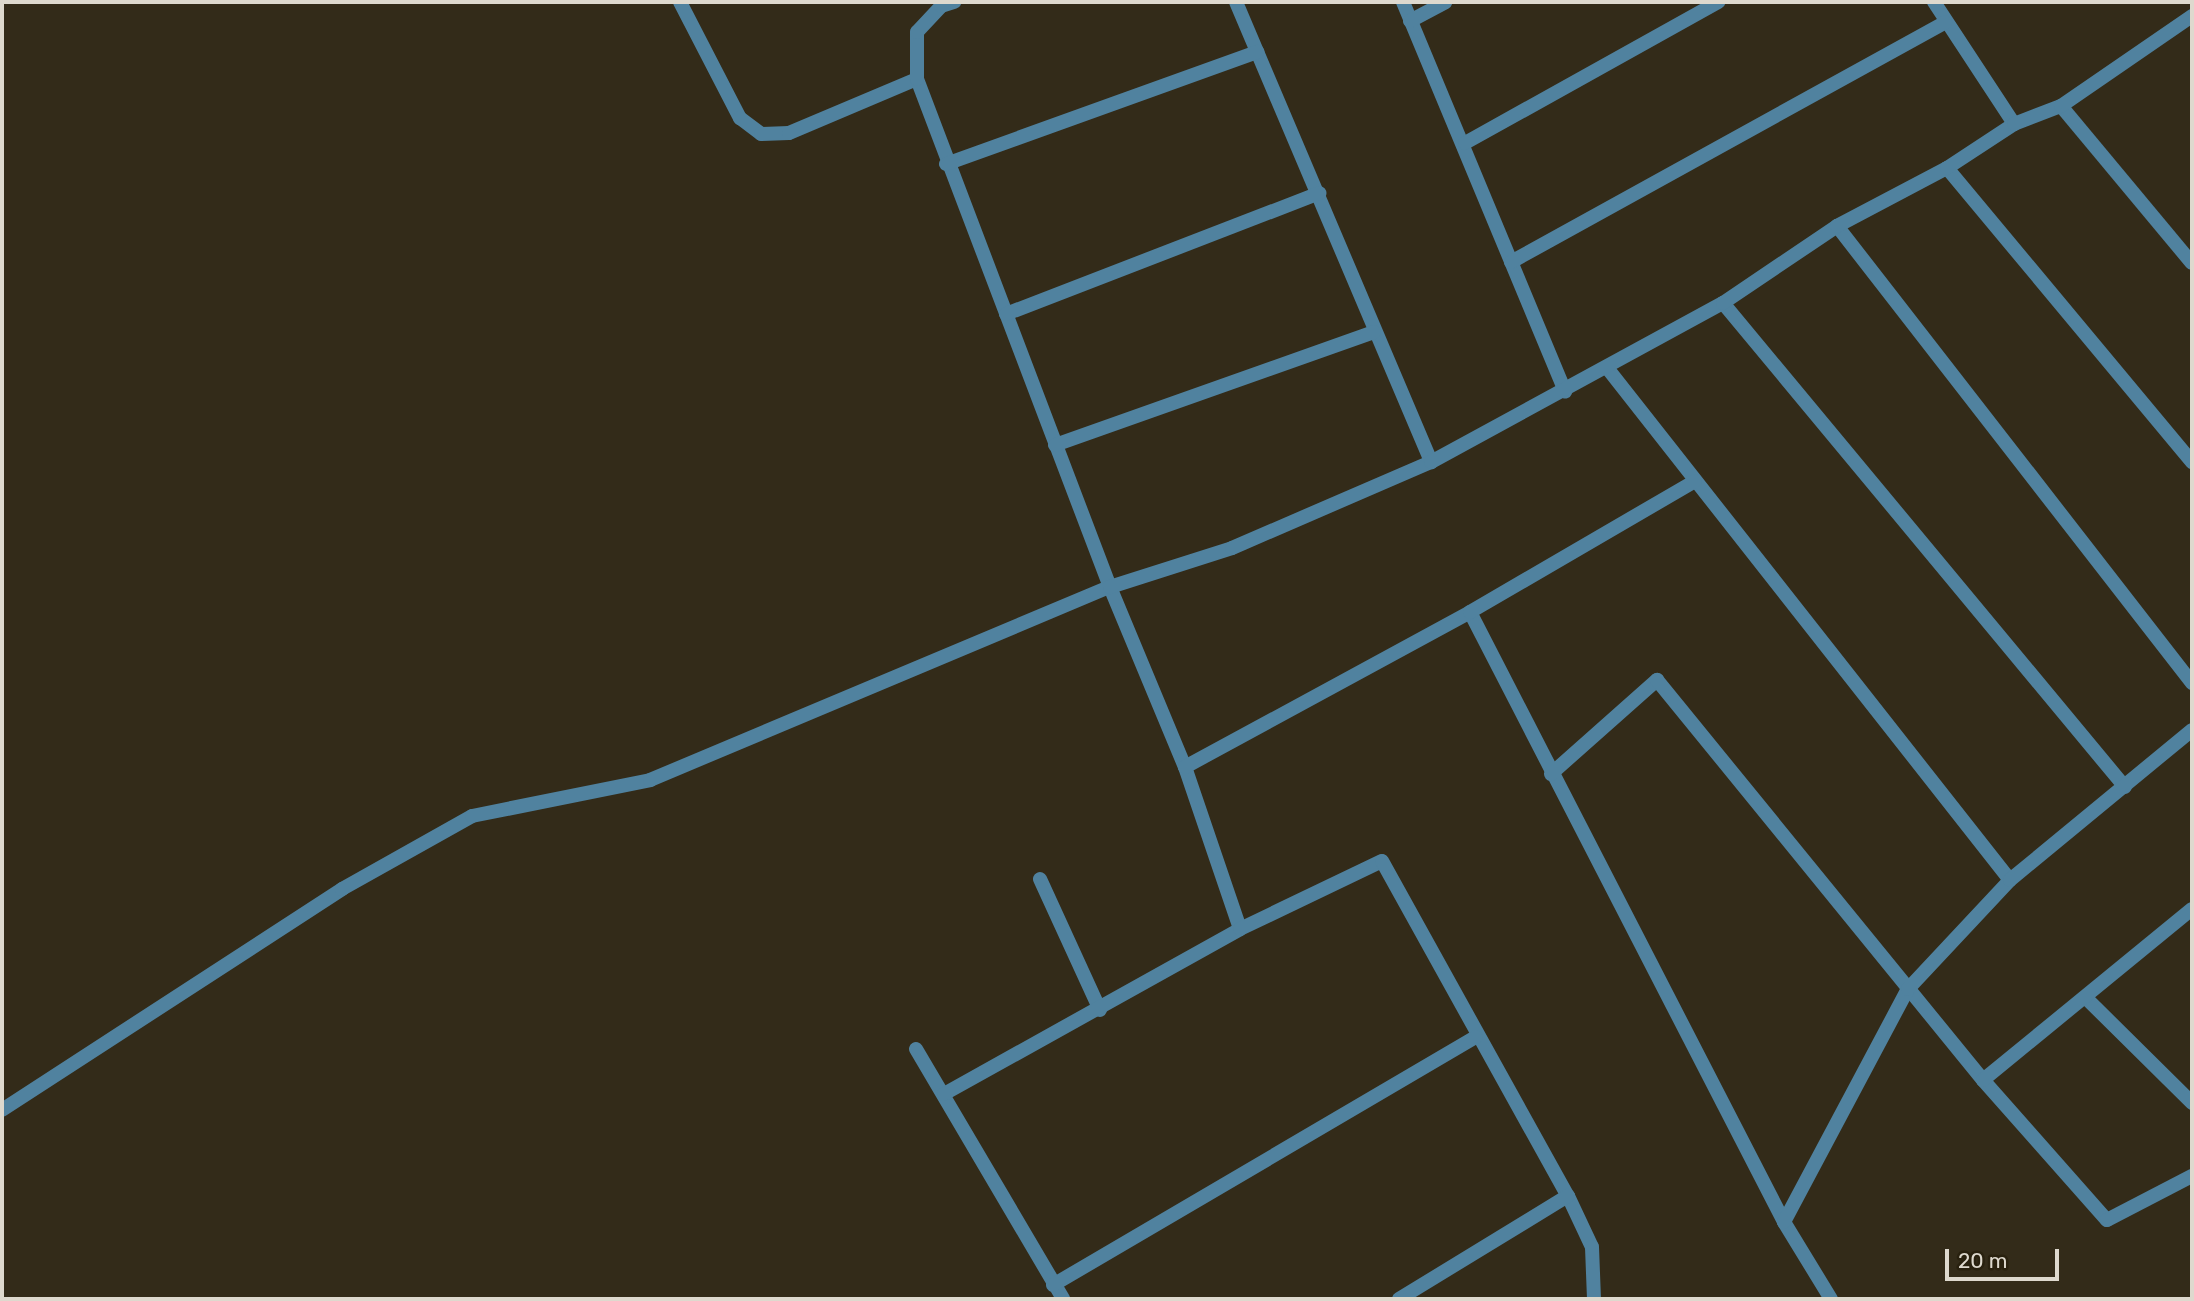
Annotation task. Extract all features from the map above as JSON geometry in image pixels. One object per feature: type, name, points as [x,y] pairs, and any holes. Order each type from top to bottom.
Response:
[{"type":"street","points":[[680,2],[740,118],[761,134],[789,133],[917,79]]},
{"type":"street","points":[[954,2],[941,6],[917,33],[917,79],[946,164],[1055,446],[1185,767],[1240,929]]},
{"type":"street","points":[[1236,2],[1431,462]]},
{"type":"street","points":[[1402,2],[1465,143],[1565,392]]},
{"type":"street","points":[[1410,21],[1445,2]]},
{"type":"street","points":[[1465,143],[1718,2]]},
{"type":"street","points":[[1934,2],[2014,124]]},
{"type":"street","points":[[2,1110],[342,889],[472,816],[650,780],[1110,587],[1232,548],[1431,462],[1608,369],[1723,303],[1837,226],[1947,168],[2014,124],[2061,106],[2192,16]]},
{"type":"street","points":[[1511,262],[1945,22]]},
{"type":"street","points":[[946,164],[1257,52]]},
{"type":"street","points":[[2061,106],[2192,263]]},
{"type":"street","points":[[1947,168],[2192,462]]},
{"type":"street","points":[[1006,314],[1319,193]]},
{"type":"street","points":[[1837,226],[2192,682]]},
{"type":"street","points":[[1723,303],[2125,787]]},
{"type":"street","points":[[1055,446],[1374,332]]},
{"type":"street","points":[[1608,369],[2010,880]]},
{"type":"street","points":[[1185,767],[1470,612],[1695,481]]},
{"type":"street","points":[[1470,612],[1551,774],[1784,1222],[1831,1299]]},
{"type":"street","points":[[1551,774],[1657,680],[1983,1080],[2107,1220],[2192,1176]]},
{"type":"street","points":[[1784,1222],[1908,989],[2010,880],[2192,730]]},
{"type":"street","points":[[944,1094],[1100,1010],[1240,929],[1382,861],[1476,1037],[1569,1196],[1592,1247],[1594,1299]]},
{"type":"street","points":[[1040,879],[1100,1010]]},
{"type":"street","points":[[1983,1080],[2191,913]]},
{"type":"street","points":[[2087,999],[2192,1103]]},
{"type":"street","points":[[1053,1285],[1476,1037]]},
{"type":"street","points":[[916,1049],[1063,1299]]},
{"type":"street","points":[[1399,1299],[1569,1196]]}]
